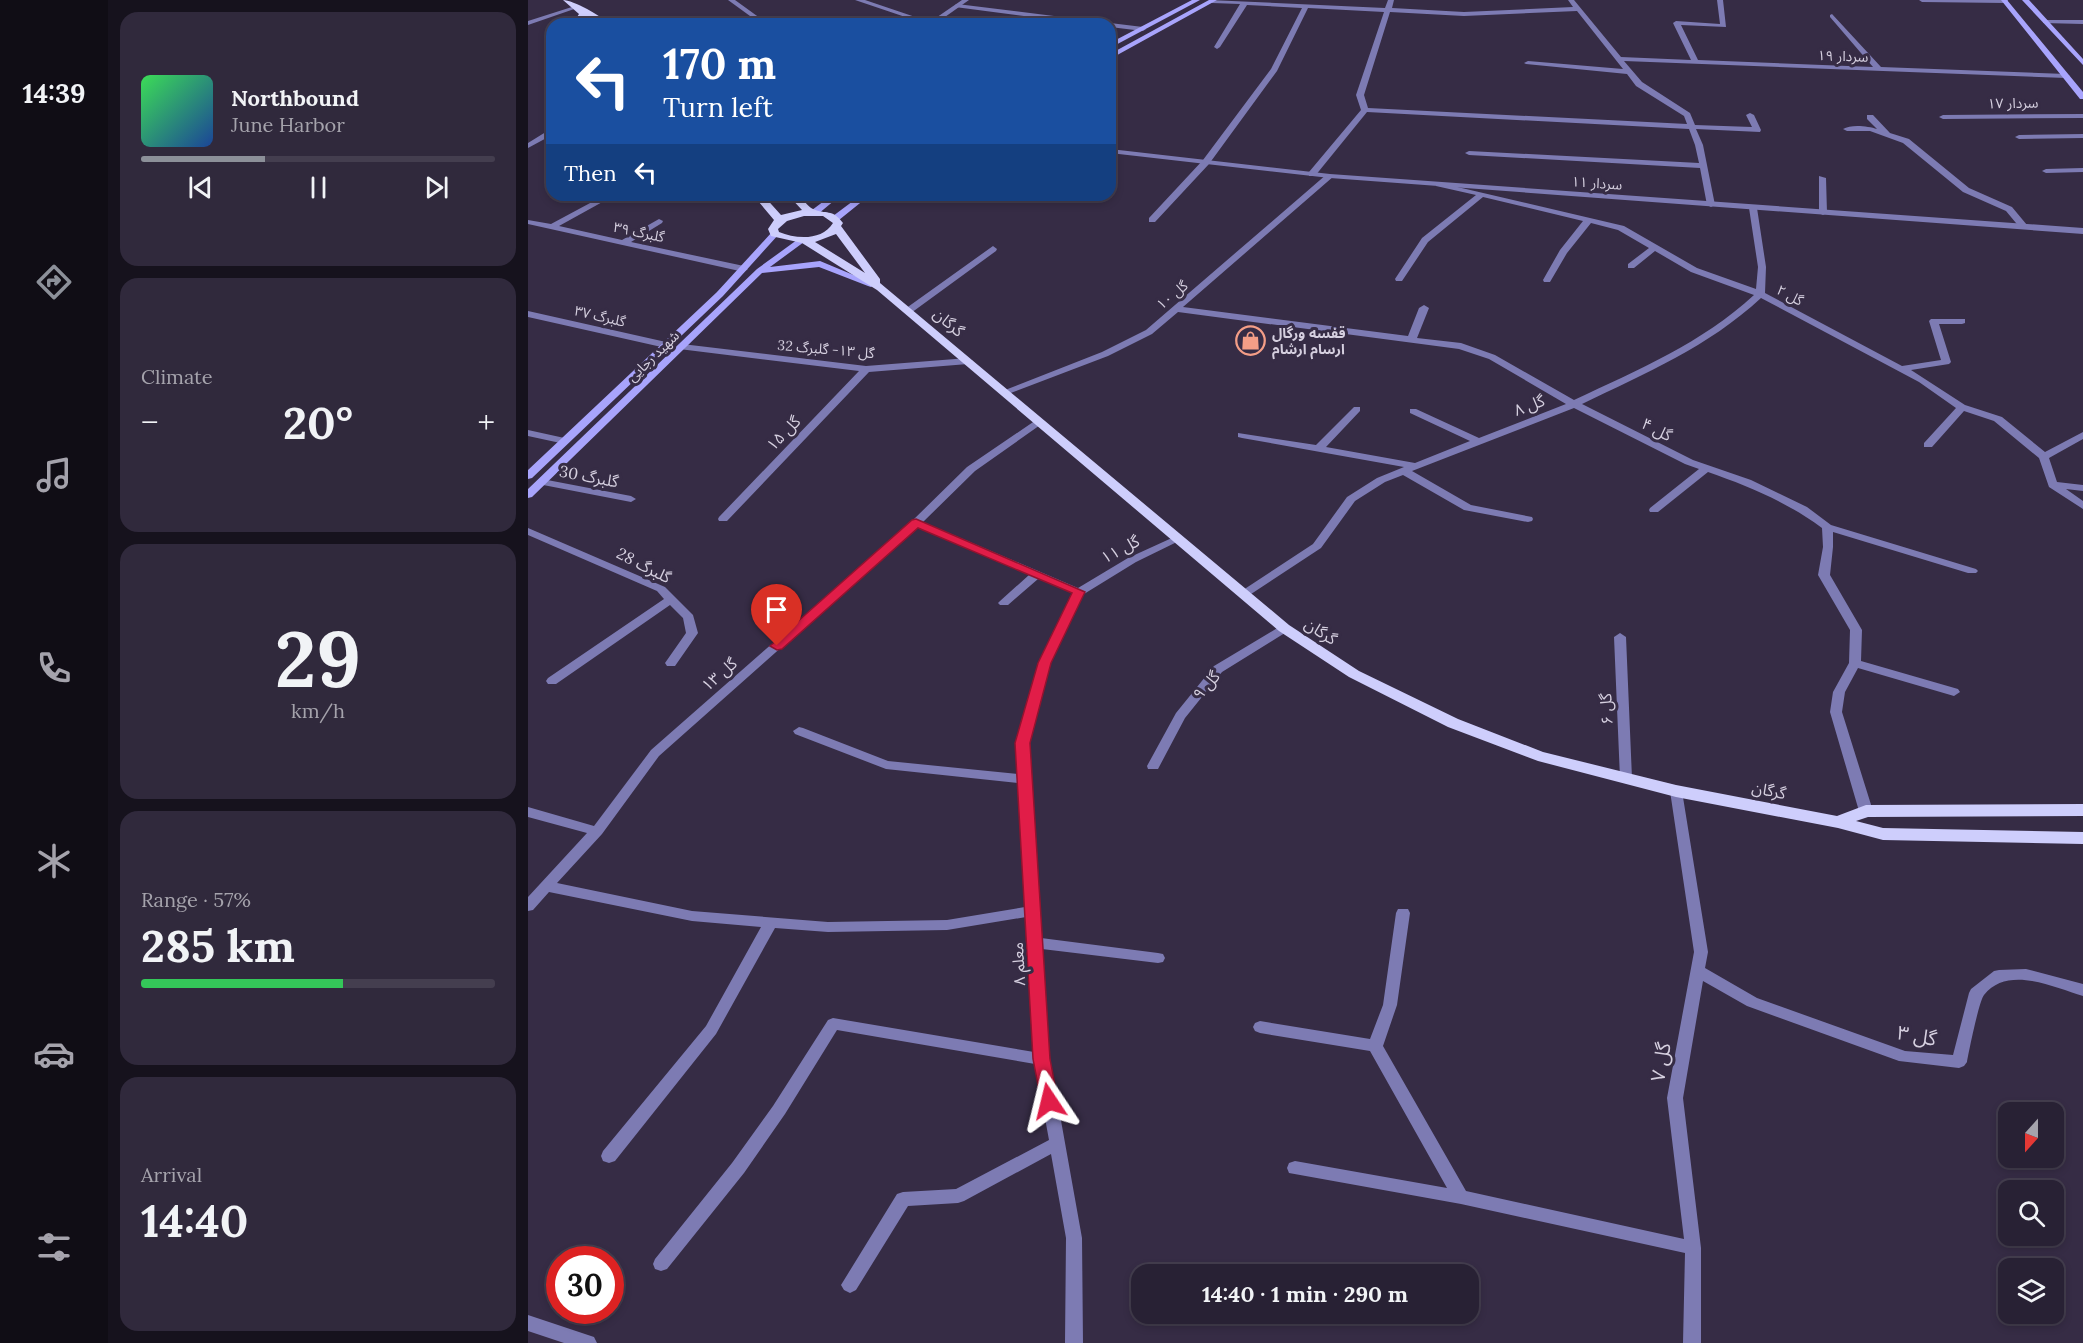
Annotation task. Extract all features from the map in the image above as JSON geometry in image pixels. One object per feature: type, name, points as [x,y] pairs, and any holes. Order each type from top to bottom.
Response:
[{"type":"main road","points":[[567,0],[581,16],[598,18]]},
{"type":"main road","points":[[1116,43],[1197,0]]},
{"type":"main road","points":[[2025,0],[2083,63]]},
{"type":"main road","points":[[1116,54],[1213,1]]},
{"type":"main road","points":[[2005,1],[2052,48],[2066,76],[2083,97]]},
{"type":"main road","points":[[2052,48],[2069,47]]},
{"type":"main road","points":[[763,201],[780,220]]},
{"type":"main road","points":[[800,201],[812,212],[836,223],[881,288]]},
{"type":"main road","points":[[828,201],[812,212],[788,216],[780,220],[772,230],[781,238],[803,240],[823,236],[860,201]]},
{"type":"main road","name":"شهید رجایی","points":[[528,476],[666,345],[775,234]]},
{"type":"main road","points":[[803,240],[881,288]]},
{"type":"main road","name":"شهید رجایی","points":[[528,495],[760,271],[803,240]]},
{"type":"main road","points":[[760,271],[820,264],[881,288]]},
{"type":"main road","name":"گرگان","points":[[881,288],[1284,628],[1354,674],[1453,723],[1538,756],[1676,791],[1838,822],[1883,834],[2083,838]]},
{"type":"main road","points":[[1838,822],[1866,811],[2083,810]]},
{"type":"street","points":[[731,0],[756,18]]},
{"type":"street","points":[[858,0],[912,18]]},
{"type":"street","points":[[939,18],[966,0]]},
{"type":"street","points":[[1365,110],[1360,95],[1391,0]]},
{"type":"street","points":[[1571,0],[1639,84],[1687,115],[1703,166],[1711,205]]},
{"type":"street","points":[[1695,62],[1676,23],[1725,26],[1720,0]]},
{"type":"street","points":[[1922,0],[2005,1]]},
{"type":"street","points":[[1213,1],[1305,8],[1464,14],[1579,9]]},
{"type":"street","points":[[1217,47],[1244,4]]},
{"type":"street","points":[[957,6],[1055,18]]},
{"type":"street","points":[[1152,220],[1206,162],[1274,69],[1305,8]]},
{"type":"street","points":[[566,18],[581,16]]},
{"type":"street","points":[[1832,16],[1879,69]]},
{"type":"street","points":[[528,23],[546,21]]},
{"type":"street","points":[[2045,22],[2083,21]]},
{"type":"street","points":[[1116,26],[1143,29]]},
{"type":"street","name":"سردار ۱۹","points":[[1619,59],[2066,76]]},
{"type":"street","points":[[1528,63],[1629,72]]},
{"type":"street","points":[[1365,110],[1692,129],[1757,130],[1750,115]]},
{"type":"street","points":[[1312,174],[1365,110]]},
{"type":"street","name":"سردار ۱۷","points":[[1943,117],[2083,116]]},
{"type":"street","points":[[1870,117],[1887,134]]},
{"type":"street","points":[[1847,129],[1870,129],[1906,141],[1966,190],[2009,209],[2024,227]]},
{"type":"street","points":[[528,146],[546,136]]},
{"type":"street","points":[[2019,137],[2083,136]]},
{"type":"street","name":"سردار ۱۱","points":[[1116,153],[1330,176],[2083,231]]},
{"type":"street","points":[[1469,153],[1703,166]]},
{"type":"street","points":[[2046,171],[2083,170]]},
{"type":"street","name":"گل ۱۰","points":[[1005,392],[1105,354],[1149,332],[1330,176]]},
{"type":"street","points":[[1822,178],[1823,213]]},
{"type":"street","name":"گل ۲","points":[[1439,184],[1621,228],[1694,270],[1760,294],[1923,380],[1962,406],[1998,419],[2044,457]]},
{"type":"street","points":[[1399,279],[1425,240],[1481,195]]},
{"type":"street","points":[[552,227],[600,201]]},
{"type":"street","points":[[1753,208],[1762,267],[1760,294]]},
{"type":"street","points":[[1547,280],[1563,252],[1588,220]]},
{"type":"street","points":[[623,243],[659,221]]},
{"type":"street","name":"گلبرگ ۳۹","points":[[528,222],[744,268]]},
{"type":"street","points":[[1631,266],[1654,248]]},
{"type":"street","points":[[908,311],[993,249]]},
{"type":"street","name":"گل ۸","points":[[1244,594],[1317,546],[1351,499],[1381,480],[1574,404],[1702,340],[1734,318],[1760,294]]},
{"type":"street","points":[[1412,339],[1424,308]]},
{"type":"street","name":"گل ۴","points":[[1177,309],[1461,346],[1492,357],[1574,404],[1689,462],[1747,482],[1803,509],[1827,527],[1972,571]]},
{"type":"street","name":"گلبرگ ۳۷","points":[[528,314],[666,345]]},
{"type":"street","points":[[1900,369],[1946,362],[1934,321],[1962,321]]},
{"type":"street","name":"گل ۱۳- گلبرگ 32","points":[[682,347],[866,369],[968,361]]},
{"type":"street","name":"گل ۱۵","points":[[723,519],[866,369]]},
{"type":"street","points":[[1928,445],[1962,406]]},
{"type":"street","points":[[1319,448],[1357,409]]},
{"type":"street","points":[[1413,411],[1478,441]]},
{"type":"street","name":"گل ۱۳","points":[[528,906],[597,831],[655,753],[916,523],[971,469],[1039,421]]},
{"type":"street","points":[[528,433],[565,441]]},
{"type":"street","points":[[1242,435],[1416,466]]},
{"type":"street","points":[[2083,435],[2044,457],[2053,485],[2083,506]]},
{"type":"street","points":[[1654,510],[1706,468]]},
{"type":"street","points":[[1404,471],[1468,508],[1528,519]]},
{"type":"street","name":"گلبرگ 30","points":[[542,482],[631,499]]},
{"type":"street","points":[[2053,485],[2083,488]]},
{"type":"street","points":[[916,523],[1079,592]]},
{"type":"street","points":[[1827,527],[1828,547],[1824,575],[1856,630],[1855,663],[1839,692],[1836,712],[1866,811]]},
{"type":"street","name":"گلبرگ 28","points":[[528,531],[662,589],[689,617],[692,633],[671,663]]},
{"type":"street","name":"گل ۱۱","points":[[1079,592],[1132,560],[1178,539]]},
{"type":"street","points":[[1004,603],[1037,574]]},
{"type":"street","name":"معلم ۸","points":[[1074,1343],[1074,1238],[1042,1059],[1022,743],[1044,663],[1079,592]]},
{"type":"street","points":[[552,681],[671,599]]},
{"type":"street","name":"گل ۹","points":[[1153,766],[1180,716],[1218,669],[1284,628]]},
{"type":"street","name":"گل ۶","points":[[1620,637],[1626,778]]},
{"type":"street","points":[[1855,663],[1954,692]]},
{"type":"street","points":[[799,731],[886,765],[1025,779]]},
{"type":"street","name":"گل ۷","points":[[1676,791],[1701,952],[1675,1098],[1694,1248],[1692,1343]]},
{"type":"street","points":[[528,812],[597,831]]},
{"type":"street","points":[[546,886],[692,916],[828,927],[947,925],[1033,911]]},
{"type":"street","points":[[1403,913],[1390,1005],[1375,1046],[1461,1197]]},
{"type":"street","points":[[609,1156],[711,1030],[771,922]]},
{"type":"street","points":[[1035,943],[1158,958]]},
{"type":"street","name":"گل ۳","points":[[1698,971],[1752,1002],[1904,1058],[1959,1062],[1976,993],[1999,975],[2026,974],[2083,990]]},
{"type":"street","points":[[661,1264],[738,1168],[779,1110],[833,1024],[1042,1059]]},
{"type":"street","points":[[1260,1027],[1375,1046]]},
{"type":"street","points":[[850,1285],[903,1199],[958,1196],[1057,1143]]},
{"type":"street","points":[[1295,1168],[1461,1197],[1694,1248]]},
{"type":"street","points":[[528,1323],[588,1343]]},
{"type":"place","name":"قفسه ورگال ارسام ارشام","points":[[1251,341]]},
{"type":"route","points":[[777,646],[916,523],[1079,592],[1044,663],[1022,743],[1042,1059],[1049,1101]]}]
